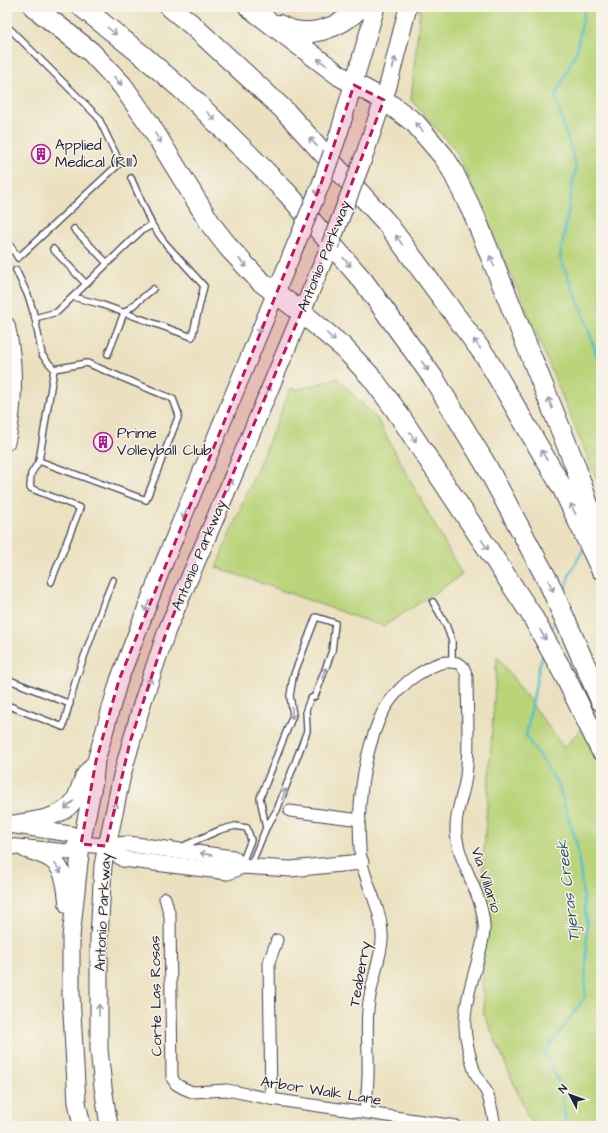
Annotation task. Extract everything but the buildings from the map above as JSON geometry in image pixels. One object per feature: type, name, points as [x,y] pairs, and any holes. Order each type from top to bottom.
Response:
[{"type":"highway","points":[[34,7],[91,52],[122,85],[148,122],[212,226],[230,249],[260,281],[301,312],[344,348],[372,378],[395,408],[531,614],[562,670],[601,750]]},
{"type":"highway","points":[[82,7],[142,55],[194,100],[288,194],[364,282],[434,379],[486,465],[533,551],[564,615],[601,701]]},
{"type":"highway","points":[[170,7],[191,24],[284,110],[386,222],[486,357],[563,489],[601,569]]},
{"type":"highway","points":[[252,9],[282,27],[290,30],[310,32],[320,31],[335,25],[348,18],[361,7]]},
{"type":"highway","points":[[252,9],[340,76],[384,100],[416,123],[444,157],[452,170],[474,217],[575,465],[601,546]]},
{"type":"main road","name":"Antonio Parkway","points":[[82,1126],[77,1102],[71,995],[71,936],[81,844],[94,781],[96,761],[119,680],[161,570],[321,184],[340,133],[376,7]]},
{"type":"main road","name":"Antonio Parkway","points":[[108,1126],[102,1087],[99,1049],[99,938],[101,887],[106,846],[130,742],[165,636],[319,270],[363,159],[384,100],[408,7]]},
{"type":"main road","points":[[7,825],[44,819],[70,806],[79,792],[83,778],[96,761]]},
{"type":"main road","points":[[26,849],[53,860],[63,874],[66,886],[71,936]]},
{"type":"street","points":[[7,324],[13,358],[14,388],[10,434],[7,442]]},
{"type":"street","name":"Teaberry","points":[[365,1112],[368,1076],[368,1011],[370,993],[382,941],[378,910],[361,862],[360,820],[364,775],[380,719],[391,700],[402,687],[431,666],[444,662],[456,663]]},
{"type":"street","name":"Via Villario","points":[[456,663],[464,668],[466,677],[468,760],[466,779],[457,812],[456,830],[459,849],[481,905],[484,925],[483,944],[467,1004],[465,1028],[468,1050],[474,1071],[486,1091],[495,1126]]},
{"type":"street","points":[[290,811],[360,820]]},
{"type":"street","points":[[7,825],[71,834],[81,844]]},
{"type":"street","points":[[7,846],[68,852],[81,844],[106,846],[128,844],[233,858],[246,866]]},
{"type":"street","points":[[106,846],[123,859],[228,872],[246,866],[291,869],[361,862]]},
{"type":"street","name":"Corte Las Rosas","points":[[165,898],[170,916],[172,1078],[176,1084],[183,1088]]},
{"type":"street","points":[[271,1099],[269,962],[277,940]]},
{"type":"street","name":"Arbor Walk Lane","points":[[183,1088],[192,1092],[227,1090],[271,1099],[456,1126]]},
{"type":"lane","points":[[7,26],[98,117],[120,163],[18,258],[7,240]]},
{"type":"lane","points":[[73,297],[192,337],[204,286],[165,243],[152,225],[131,178]]},
{"type":"lane","points":[[35,318],[57,312],[141,231],[152,225]]},
{"type":"lane","points":[[74,229],[107,264]]},
{"type":"lane","points":[[53,249],[86,284]]},
{"type":"lane","points":[[16,270],[29,298],[35,318],[42,355],[54,369],[39,461],[31,474],[30,488],[80,508],[51,582]]},
{"type":"lane","points":[[108,354],[124,313],[153,289]]},
{"type":"lane","points":[[39,461],[146,500],[180,415],[173,399],[86,363],[54,369]]},
{"type":"lane","points":[[7,705],[63,727],[76,679],[113,580]]},
{"type":"lane","name":"Via Villario","points":[[433,602],[446,625],[452,641],[456,663]]},
{"type":"lane","points":[[246,866],[277,810],[307,731],[306,710],[310,699],[315,696],[332,651],[335,623],[316,617],[293,677],[290,696],[293,716],[260,798],[266,828]]},
{"type":"lane","points":[[7,679],[70,704]]},
{"type":"lane","points":[[175,850],[220,830],[235,826],[247,828],[250,840],[246,866]]},
{"type":"highlighted area","points":[[354,85],[384,100],[311,289],[167,630],[130,742],[106,846],[81,844],[96,761],[119,680],[321,184]]},
{"type":"green space","points":[[420,7],[601,7],[601,490],[519,292],[456,151],[411,100]]},
{"type":"green space","points":[[337,378],[377,419],[462,575],[384,626],[216,567],[291,388],[297,390]]},
{"type":"green space","points":[[497,656],[564,748],[601,706],[601,1126],[532,1126],[484,1014],[479,926]]},
{"type":"waterway","name":"Tijeras Creek","points":[[585,7],[577,50],[555,97],[576,166],[560,258],[584,316],[601,369]]},
{"type":"waterway","name":"Tijeras Creek","points":[[563,594],[571,571],[583,550]]},
{"type":"waterway","name":"Tijeras Creek","points":[[551,632],[555,618]]},
{"type":"waterway","name":"Tijeras Creek","points":[[543,654],[539,667],[526,736],[558,784],[577,845],[587,926],[585,997],[545,1053],[561,1087],[566,1126]]},
{"type":"place","name":"Applied Medical (R111)","points":[[41,154]]},
{"type":"place","name":"Prime Volleyball Club","points":[[103,442]]}]
